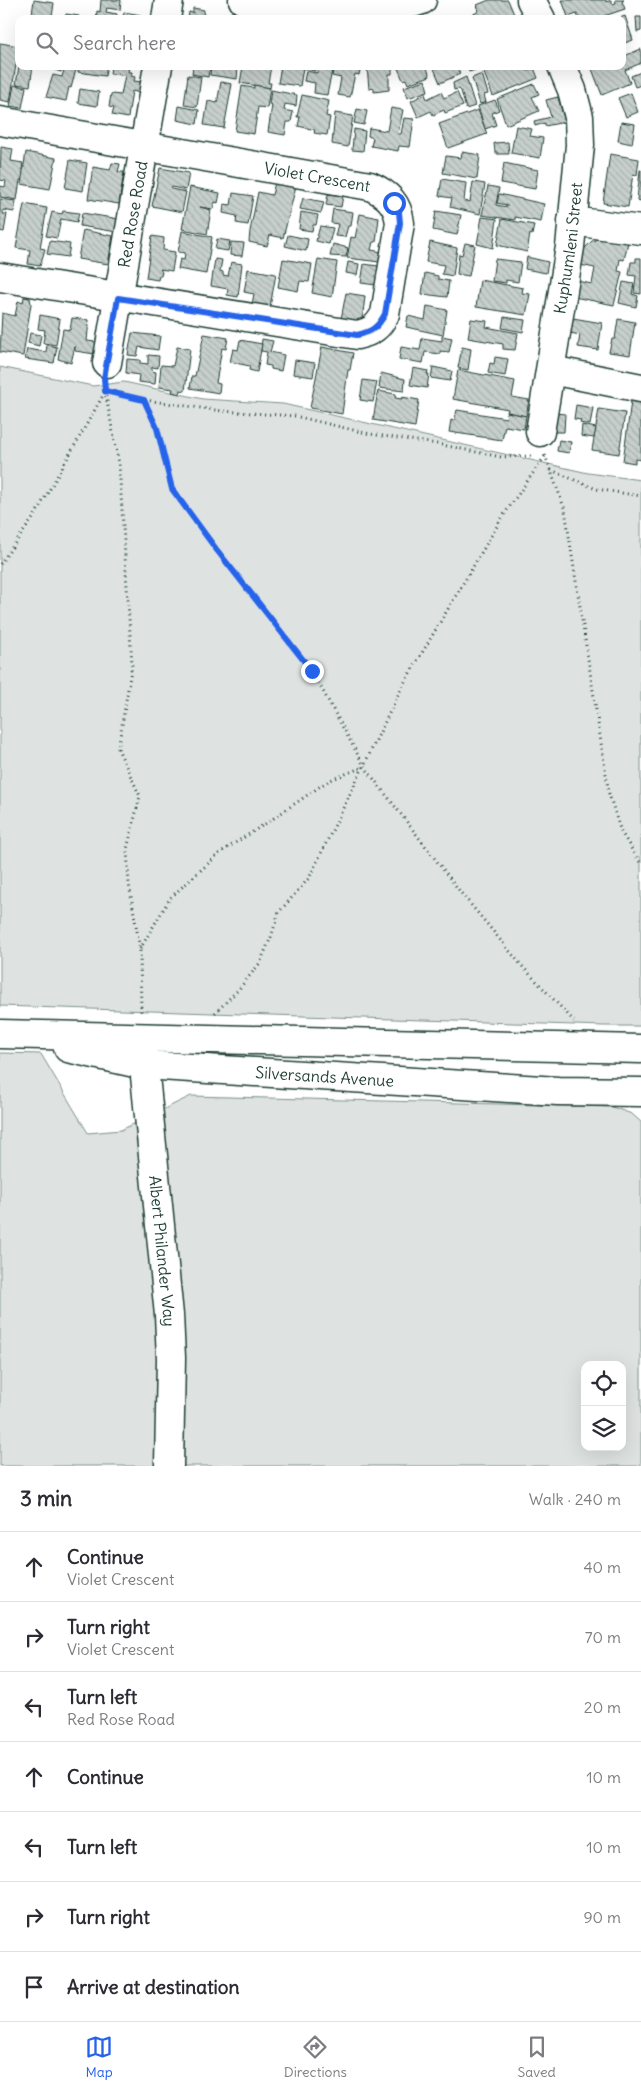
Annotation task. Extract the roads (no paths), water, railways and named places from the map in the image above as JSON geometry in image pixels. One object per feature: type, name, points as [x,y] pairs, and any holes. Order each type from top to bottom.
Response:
[{"type":"street","points":[[167,15],[169,0]]},
{"type":"street","points":[[242,0],[295,8],[341,12],[379,11],[406,6],[422,0]]},
{"type":"street","points":[[531,0],[539,15]]},
{"type":"street","name":"Red Rose Road","points":[[107,363],[157,70]]},
{"type":"street","name":"Kuphumleni Street","points":[[543,444],[551,370],[570,247],[580,145],[579,117],[572,90],[564,70]]},
{"type":"street","name":"Violet Crescent","points":[[0,121],[370,186],[384,192],[394,203],[399,212],[400,223],[385,314],[378,326],[369,332],[357,335],[118,298],[0,277]]},
{"type":"street","points":[[572,221],[641,230]]},
{"type":"street","points":[[551,370],[588,379],[641,388]]},
{"type":"street","name":"Silversands Avenue","points":[[5,1034],[141,1027],[641,1049]]},
{"type":"street","name":"Albert Philander Way","points":[[141,1027],[169,1315],[171,1358],[169,1466]]},
{"type":"street","name":"Silversands Avenue","points":[[5,1034],[144,1065],[558,1091],[641,1092]]}]
